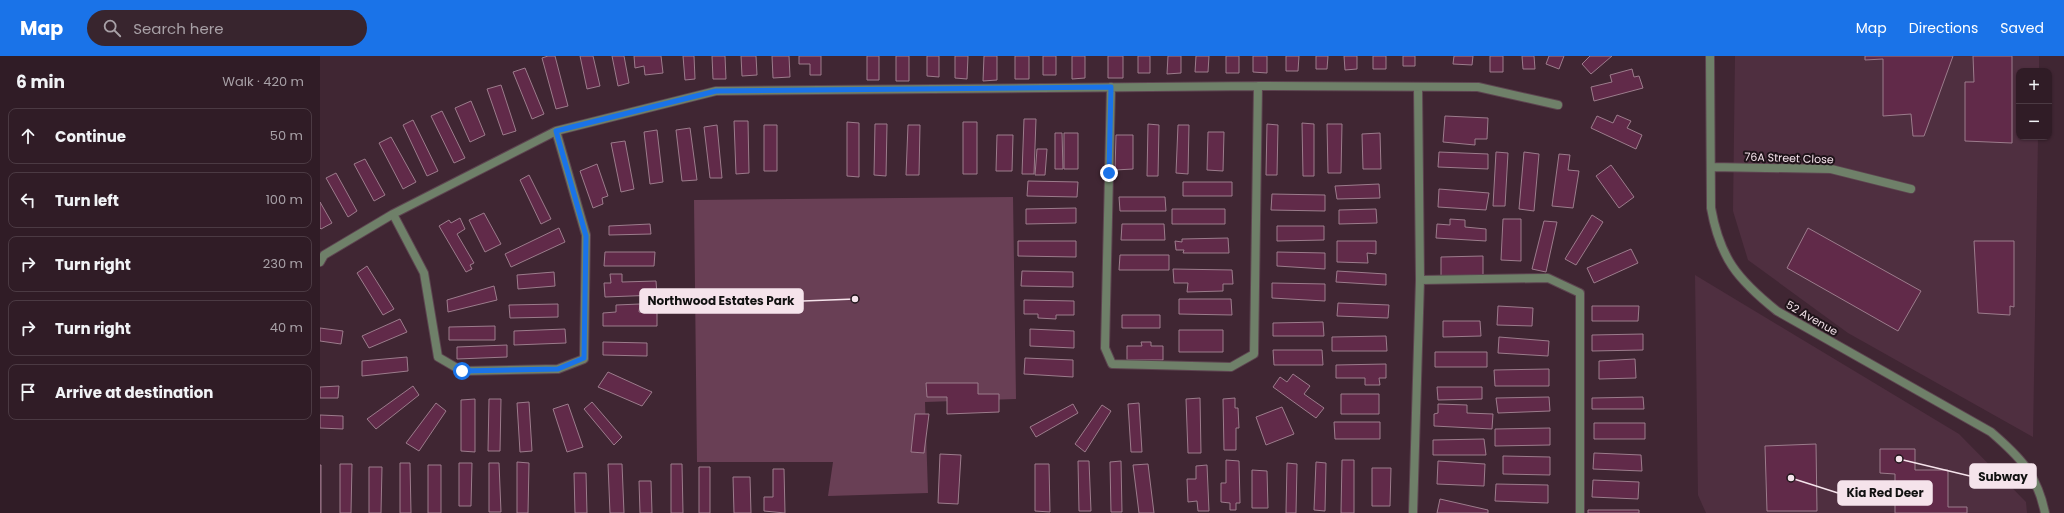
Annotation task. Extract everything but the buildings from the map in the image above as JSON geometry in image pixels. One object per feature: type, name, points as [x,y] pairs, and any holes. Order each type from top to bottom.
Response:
[{"type":"street","name":"52 Avenue","points":[[1710,56],[1711,208],[1715,227],[1728,263],[1757,296],[1776,310],[1991,432],[2010,448],[2033,475],[2046,513]]},
{"type":"street","points":[[1111,87],[1104,348],[1112,364],[1231,367],[1254,354],[1258,86]]},
{"type":"street","points":[[320,262],[324,255],[393,214],[556,131],[716,91],[1258,86],[1478,87],[1558,105]]},
{"type":"street","points":[[1413,513],[1420,280],[1418,87]]},
{"type":"street","points":[[393,214],[424,273],[438,357],[462,371],[558,369],[584,358],[586,236],[556,131]]},
{"type":"street","name":"76A Street Close","points":[[1711,167],[1831,169],[1911,188]]},
{"type":"street","points":[[1420,280],[1548,278],[1580,293],[1580,513]]},
{"type":"shaded area","points":[[1735,56],[2039,56],[2039,68],[2016,68],[2016,140],[2038,140],[2033,437],[1848,333],[1748,260],[1733,211]]},
{"type":"shaded area","points":[[1013,197],[1016,399],[925,402],[928,493],[828,496],[833,462],[697,462],[694,200]]},
{"type":"shaded area","points":[[1695,275],[1959,434],[2026,502],[2027,513],[1706,513],[1698,495]]},
{"type":"place","name":"Northwood Estates Park","points":[[855,299]]},
{"type":"place","name":"Subway","points":[[1899,459]]},
{"type":"place","name":"Kia Red Deer","points":[[1791,478]]},
{"type":"route","points":[[462,371],[558,369],[584,358],[586,236],[556,131],[716,91],[1111,87],[1109,173]]}]
